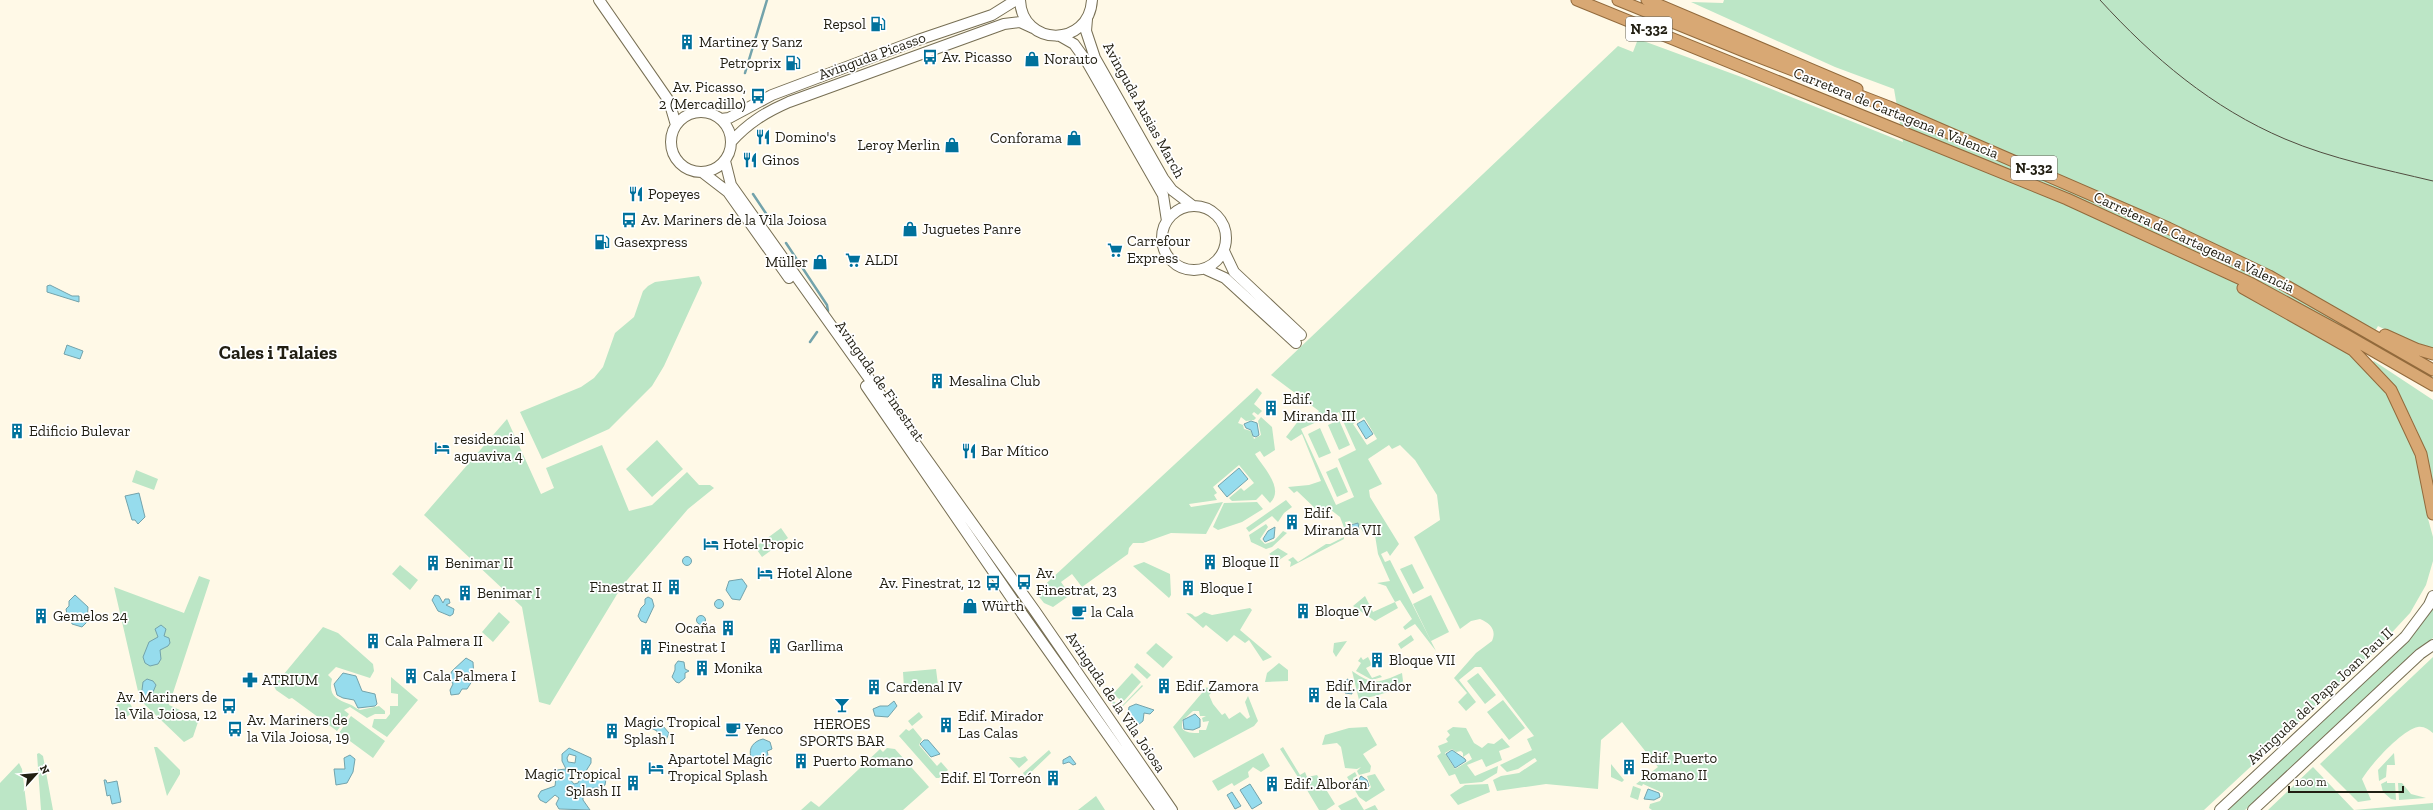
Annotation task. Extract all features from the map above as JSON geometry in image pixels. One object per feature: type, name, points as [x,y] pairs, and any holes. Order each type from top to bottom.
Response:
[{"type":"highway","name":"Carretera de Cartagena a Valencia","points":[[1577,0],[2012,176],[2161,241],[2292,305],[2433,386]]},
{"type":"highway","name":"Carretera de Cartagena a Valencia","points":[[1618,0],[1773,63],[1889,107],[2113,203],[2269,276],[2433,370]]},
{"type":"highway","points":[[1647,0],[1845,82],[1889,107]]},
{"type":"highway","points":[[2161,241],[2353,350],[2375,371],[2391,390],[2414,435],[2421,454],[2433,514]]},
{"type":"highway","points":[[2269,276],[2336,308],[2388,337],[2416,350],[2433,354]]},
{"type":"main road","points":[[599,0],[668,101],[676,124]]},
{"type":"main road","name":"Avinguda Picasso","points":[[721,120],[730,118],[772,95],[992,15],[1016,0]]},
{"type":"main road","points":[[1020,0],[1025,19],[1033,28]]},
{"type":"main road","name":"Avinguda Ausias March","points":[[1092,0],[1087,19],[1086,31],[1095,58],[1163,178],[1172,190],[1193,206]]},
{"type":"main road","points":[[1060,36],[1070,33],[1087,19]]},
{"type":"main road","name":"Avinguda Picasso","points":[[731,142],[745,126],[766,112],[789,102],[1004,24],[1020,22],[1041,33],[1060,36]]},
{"type":"main road","name":"Avinguda Ausias March","points":[[1060,36],[1074,44],[1095,76],[1164,195],[1167,221]]},
{"type":"main road","points":[[668,101],[678,109],[690,114],[707,113],[721,120],[729,130],[731,142],[729,153],[725,161],[717,168],[702,172],[684,167],[674,155],[671,137],[676,124],[690,114]]},
{"type":"main road","name":"Avinguda de Finestrat","points":[[725,161],[726,172],[738,195],[1035,610]]},
{"type":"main road","name":"Avinguda de Finestrat","points":[[702,172],[728,192],[865,385],[1024,616]]},
{"type":"main road","points":[[1193,206],[1207,209],[1219,218],[1226,231],[1224,251],[1216,262],[1205,268],[1189,270],[1182,268],[1168,257],[1162,241],[1167,221],[1178,210],[1193,206]]},
{"type":"main road","points":[[1205,268],[1225,278],[1299,339],[1234,272],[1224,251]]},
{"type":"main road","name":"Avinguda del Papa Joan Pau II","points":[[2220,810],[2405,637],[2433,596]]},
{"type":"main road","name":"Avinguda de la Vila Joiosa","points":[[1035,610],[1069,662],[1072,677],[1161,810]]},
{"type":"main road","name":"Avinguda de la Vila Joiosa","points":[[1024,616],[1172,810]]},
{"type":"main road","points":[[2253,810],[2420,654],[2433,644]]},
{"type":"green space","points":[[1724,0],[2433,0],[2433,348],[2402,338],[2378,326],[2362,355],[2406,425],[2423,477],[2427,515],[2433,537],[2433,561],[2426,585],[2410,613],[2371,655],[2204,810],[1652,810],[1649,808],[1650,804],[1660,801],[1663,793],[1643,784],[1642,786],[1636,784],[1658,767],[1622,722],[1601,740],[1598,789],[1546,784],[1497,791],[1493,780],[1501,776],[1519,773],[1537,761],[1535,758],[1518,769],[1507,772],[1500,765],[1532,750],[1527,739],[1534,736],[1481,667],[1475,667],[1459,680],[1476,702],[1466,711],[1458,702],[1467,693],[1454,678],[1476,653],[1492,641],[1494,633],[1490,625],[1480,619],[1471,621],[1460,629],[1414,537],[1440,520],[1437,495],[1415,460],[1400,445],[1392,449],[1389,445],[1368,459],[1382,484],[1369,490],[1370,497],[1399,544],[1390,556],[1387,551],[1381,554],[1385,562],[1390,560],[1436,651],[1415,624],[1405,630],[1403,627],[1412,619],[1400,600],[1395,602],[1386,586],[1377,583],[1390,581],[1378,554],[1374,529],[1363,532],[1358,523],[1351,524],[1350,521],[1345,522],[1347,531],[1345,530],[1340,517],[1331,510],[1318,511],[1297,491],[1294,493],[1288,487],[1309,485],[1321,481],[1302,434],[1291,441],[1286,437],[1302,416],[1317,414],[1319,411],[1271,375],[1618,46],[1633,52],[1638,39],[1744,78],[1903,142],[1894,89],[1835,67],[1691,2],[1723,3]],"holes":[[[1339,412],[1356,450],[1338,459],[1354,497],[1336,505],[1301,429]],[[1364,417],[1377,439],[1367,445],[1353,424]]]},
{"type":"green space","points":[[699,276],[702,283],[664,366],[652,386],[609,429],[542,459],[520,412],[581,387],[594,378],[603,367],[615,333],[634,317],[643,291],[648,286],[655,282]]},
{"type":"green space","points":[[2374,361],[2433,400],[2433,490],[2420,437],[2396,393],[2372,363]]},
{"type":"green space","points":[[1257,388],[1262,393],[1254,404],[1262,411],[1258,415],[1254,412],[1252,414],[1256,418],[1254,420],[1246,421],[1241,417],[1238,423],[1243,425],[1244,429],[1251,431],[1254,439],[1261,435],[1258,421],[1261,417],[1272,427],[1275,450],[1264,457],[1260,451],[1255,454],[1274,485],[1274,497],[1270,503],[1262,494],[1256,500],[1232,501],[1229,498],[1241,488],[1244,491],[1254,483],[1239,465],[1213,487],[1217,493],[1214,495],[1217,500],[1189,504],[1191,507],[1223,502],[1206,534],[1171,533],[1143,543],[1133,543],[1129,548],[1128,554],[1082,587],[1072,574],[1061,582],[1070,595],[1053,607],[1044,603],[1036,593]]},
{"type":"green space","points":[[507,419],[541,494],[554,488],[546,468],[602,445],[629,511],[652,505],[687,472],[699,485],[710,485],[714,488],[688,509],[622,586],[550,705],[539,702],[522,607],[424,515]]},
{"type":"green space","points":[[1339,420],[1350,445],[1339,450],[1328,425]]},
{"type":"green space","points":[[1320,428],[1331,453],[1319,458],[1308,434]]},
{"type":"green space","points":[[657,440],[683,469],[652,497],[626,469]]},
{"type":"green space","points":[[1337,467],[1348,492],[1337,497],[1326,472]]},
{"type":"green space","points":[[136,470],[158,479],[154,490],[132,482]]},
{"type":"green space","points":[[1286,500],[1292,507],[1284,513],[1278,522],[1272,516],[1249,532],[1246,528]]},
{"type":"green space","points":[[1257,502],[1263,509],[1242,522],[1218,530],[1213,527],[1224,503]]},
{"type":"green space","points":[[1266,524],[1268,527],[1260,539],[1265,544],[1274,541],[1283,531],[1287,533],[1272,547],[1266,549],[1251,542],[1249,535]]},
{"type":"green space","points":[[781,528],[788,538],[762,557],[755,547]]},
{"type":"green space","points":[[1344,537],[1344,539],[1290,567],[1291,562],[1288,560],[1293,557],[1298,562],[1326,544],[1330,544]]},
{"type":"green space","points":[[1278,548],[1288,554],[1279,560],[1269,554]]},
{"type":"green space","points":[[1144,562],[1170,574],[1171,595],[1169,598],[1133,566]]},
{"type":"green space","points":[[1412,564],[1424,588],[1413,594],[1400,569]]},
{"type":"green space","points":[[400,565],[418,580],[410,590],[392,574]]},
{"type":"green space","points":[[199,576],[210,580],[169,705],[199,719],[193,737],[184,742],[140,700],[114,587],[184,613]]},
{"type":"green space","points":[[1431,595],[1449,632],[1431,641],[1413,604]]},
{"type":"green space","points":[[1365,596],[1373,612],[1395,602],[1398,608],[1375,621],[1353,606]]},
{"type":"green space","points":[[2433,606],[2433,638],[2419,649],[2245,810],[2227,810],[2408,641]]},
{"type":"green space","points":[[1250,608],[1252,610],[1240,630],[1272,657],[1263,661],[1249,640],[1245,643],[1234,635],[1227,642],[1206,625],[1203,628],[1186,613],[1190,613],[1195,617],[1204,612],[1212,615]]},
{"type":"green space","points":[[499,612],[510,622],[493,642],[482,632]]},
{"type":"green space","points":[[323,627],[338,633],[373,664],[374,671],[370,678],[336,667],[328,675],[332,679],[331,689],[334,696],[360,710],[379,706],[385,711],[385,714],[375,714],[367,718],[350,707],[344,710],[349,714],[337,731],[292,698],[289,699],[276,690],[274,686]]},
{"type":"green space","points":[[1411,635],[1414,640],[1401,649],[1398,644]]},
{"type":"green space","points":[[1347,641],[1336,657],[1333,652],[1334,643]]},
{"type":"green space","points":[[1156,643],[1173,657],[1163,668],[1146,653]]},
{"type":"green space","points":[[1361,657],[1363,660],[1368,657],[1372,665],[1366,668],[1372,678],[1380,675],[1382,677],[1372,680],[1356,671],[1361,663],[1358,661]]},
{"type":"green space","points":[[2433,657],[2433,733],[2420,727],[2411,729],[2387,748],[2362,779],[2371,800],[2358,802],[2320,764]]},
{"type":"green space","points":[[1137,663],[1151,675],[1147,679],[1134,667]]},
{"type":"green space","points":[[1279,663],[1288,670],[1288,681],[1265,682],[1267,673]]},
{"type":"green space","points":[[936,669],[938,685],[904,688],[903,672]]},
{"type":"green space","points":[[1352,671],[1371,681],[1381,681],[1402,673],[1403,681],[1400,685],[1389,691],[1359,700]]},
{"type":"green space","points":[[1132,673],[1141,682],[1123,702],[1113,694]]},
{"type":"green space","points":[[1478,673],[1496,695],[1485,704],[1467,681]]},
{"type":"green space","points":[[391,677],[418,700],[387,737],[372,727],[374,719],[386,719],[390,714],[390,706],[398,706],[398,694],[391,693]]},
{"type":"green space","points":[[1142,685],[1143,686],[1118,711],[1107,696],[1121,707]]},
{"type":"green space","points":[[1207,687],[1211,693],[1209,695],[1213,704],[1222,715],[1225,713],[1229,719],[1240,712],[1247,719],[1250,717],[1245,702],[1248,696],[1258,721],[1254,726],[1194,758],[1173,727]],"holes":[[[1193,711],[1199,711],[1200,716],[1206,716],[1202,718],[1203,722],[1209,721],[1206,730],[1199,730],[1199,733],[1183,730],[1182,721]]]},
{"type":"green space","points":[[1503,700],[1525,728],[1509,740],[1487,712]]},
{"type":"green space","points":[[124,701],[131,706],[132,709],[127,716],[124,717],[117,712],[116,709],[121,702]]},
{"type":"green space","points":[[919,712],[923,717],[912,726],[908,721]]},
{"type":"green space","points":[[351,716],[385,741],[373,758],[339,733]]},
{"type":"green space","points":[[1367,727],[1377,745],[1363,754],[1371,766],[1370,772],[1359,775],[1357,771],[1361,767],[1357,769],[1345,768],[1341,747],[1337,743],[1322,745],[1325,735],[1349,728]]},
{"type":"green space","points":[[1453,727],[1466,728],[1474,743],[1482,748],[1488,743],[1494,744],[1502,738],[1510,747],[1499,751],[1502,760],[1486,767],[1482,759],[1467,765],[1475,776],[1498,766],[1497,773],[1482,782],[1460,784],[1455,774],[1449,776],[1437,756],[1441,753],[1438,746],[1448,742],[1446,739],[1450,735],[1447,731]],"holes":[[[1452,749],[1456,752],[1461,751],[1463,753],[1463,757],[1469,753],[1472,759],[1455,769],[1445,753]]]},
{"type":"green space","points":[[913,728],[922,739],[919,745],[937,766],[941,762],[948,770],[939,778],[936,778],[899,736],[906,729],[909,731]]},
{"type":"green space","points":[[154,747],[157,747],[180,770],[180,774],[167,796]]},
{"type":"green space","points":[[1283,747],[1300,775],[1305,772],[1307,777],[1317,775],[1335,804],[1326,810],[1319,810],[1304,785],[1308,782],[1303,785],[1280,749]]},
{"type":"green space","points":[[887,748],[895,749],[929,787],[903,810],[801,810],[811,801],[819,807],[880,749],[883,752]]},
{"type":"green space","points":[[1049,750],[1051,753],[1026,777],[1023,773]]},
{"type":"green space","points":[[39,753],[43,756],[53,810],[41,810],[37,754]]},
{"type":"green space","points":[[1263,753],[1270,766],[1261,772],[1253,767],[1248,772],[1249,777],[1234,786],[1232,783],[1218,791],[1212,781]]},
{"type":"green space","points":[[2394,753],[2395,765],[2387,765],[2386,777],[2379,781],[2378,770]]},
{"type":"green space","points":[[1025,756],[1028,760],[1019,768],[1009,757],[1020,758]]},
{"type":"green space","points":[[19,763],[22,769],[27,810],[0,810],[0,783]]},
{"type":"green space","points":[[1611,764],[1624,780],[1622,782],[1611,777]]},
{"type":"green space","points":[[2313,767],[2354,810],[2268,810]]},
{"type":"green space","points":[[1355,772],[1357,776],[1353,778],[1354,783],[1360,785],[1362,790],[1369,790],[1371,787],[1367,776],[1375,774],[1385,790],[1366,802],[1359,797],[1347,777]]},
{"type":"green space","points":[[2387,781],[2387,783],[2395,783],[2396,800],[2391,799],[2383,792],[2381,784]]},
{"type":"green space","points":[[2398,783],[2402,783],[2411,794],[2426,798],[2399,800]]},
{"type":"green space","points":[[1488,784],[1490,792],[1458,805],[1450,795],[1465,785]]},
{"type":"green space","points":[[1633,786],[1641,789],[1638,800],[1630,797]]},
{"type":"green space","points":[[1096,796],[1105,810],[1078,810]]},
{"type":"green space","points":[[1356,797],[1364,810],[1341,810],[1338,806]]},
{"type":"green space","points":[[2433,803],[2433,810],[2354,810]]},
{"type":"green space","points":[[1375,805],[1378,810],[1364,810]]},
{"type":"water","points":[[50,285],[72,296],[79,296],[79,302],[47,292],[47,286]]},
{"type":"water","points":[[67,345],[83,351],[80,359],[64,354]]},
{"type":"water","points":[[1364,420],[1373,434],[1366,439],[1357,424]]},
{"type":"water","points":[[1251,421],[1257,423],[1259,435],[1256,437],[1253,436],[1251,430],[1246,428],[1244,424]]},
{"type":"water","points":[[1239,468],[1248,479],[1227,497],[1218,486]]},
{"type":"water","points":[[139,493],[145,517],[138,524],[135,520],[132,520],[125,496]]},
{"type":"water","points":[[1358,523],[1359,529],[1348,531],[1347,526]]},
{"type":"water","points":[[1275,527],[1274,538],[1265,542],[1263,539],[1268,531]]},
{"type":"water","points":[[687,556],[692,561],[687,566],[682,561]]},
{"type":"water","points":[[742,579],[747,586],[740,600],[732,599],[726,590],[729,581]]},
{"type":"water","points":[[75,595],[88,607],[87,622],[82,627],[72,624],[70,616],[67,614],[66,609],[69,606],[69,601]]},
{"type":"water","points":[[435,595],[439,596],[443,603],[445,599],[449,599],[450,603],[446,605],[454,609],[453,614],[450,616],[438,611],[432,600]]},
{"type":"water","points":[[648,597],[652,599],[654,606],[646,623],[641,621],[638,616],[641,608],[645,604],[645,599]]},
{"type":"water","points":[[719,599],[724,604],[719,609],[714,604]]},
{"type":"water","points":[[699,616],[703,616],[705,620],[703,624],[699,624],[697,622],[697,618]]},
{"type":"water","points":[[161,625],[166,629],[164,636],[169,638],[170,643],[168,646],[160,650],[161,659],[158,664],[150,666],[145,663],[143,657],[149,642],[158,637],[155,629]]},
{"type":"water","points":[[466,658],[473,662],[474,678],[467,689],[462,689],[459,694],[451,695],[450,690],[453,684],[449,677],[452,671]]},
{"type":"water","points":[[678,661],[684,662],[685,669],[689,671],[685,673],[685,678],[679,683],[672,677],[675,670],[675,665]]},
{"type":"water","points":[[343,673],[356,676],[362,691],[375,694],[377,704],[375,706],[358,708],[354,700],[337,695],[334,684]]},
{"type":"water","points":[[147,679],[153,681],[156,685],[153,692],[154,700],[149,702],[146,700],[142,690],[143,682]]},
{"type":"water","points":[[1347,679],[1350,680],[1352,694],[1345,693],[1345,683]]},
{"type":"water","points":[[894,701],[897,706],[888,717],[875,716],[873,709],[880,706],[888,706]]},
{"type":"water","points":[[1136,704],[1154,710],[1150,714],[1144,713],[1143,721],[1138,725],[1132,722],[1128,714],[1129,707]]},
{"type":"water","points":[[1195,714],[1200,719],[1200,727],[1193,730],[1184,729],[1183,720]]},
{"type":"water","points":[[654,720],[659,723],[660,727],[663,726],[669,733],[666,740],[658,735],[657,731],[651,728]]},
{"type":"water","points":[[763,739],[770,742],[772,749],[767,751],[768,755],[765,761],[756,762],[751,757],[750,751],[754,743]]},
{"type":"water","points":[[924,740],[928,740],[940,754],[931,757],[920,744]]},
{"type":"water","points":[[569,748],[591,758],[591,763],[586,771],[589,777],[599,775],[606,779],[605,785],[587,790],[583,795],[583,800],[590,810],[559,809],[556,804],[559,798],[555,795],[546,803],[540,800],[538,796],[541,791],[555,786],[557,770],[566,769],[562,761],[562,754]],"holes":[[[569,754],[576,756],[575,763],[568,762],[567,758]],[[575,773],[580,779],[578,783],[574,784],[569,778]]]},
{"type":"water","points":[[1452,750],[1466,761],[1455,768],[1446,754]]},
{"type":"water","points":[[350,755],[355,759],[353,772],[347,783],[336,785],[334,769],[345,769],[344,758]]},
{"type":"water","points":[[1070,756],[1076,764],[1073,765],[1069,762],[1063,764],[1063,760]]},
{"type":"water","points":[[1361,776],[1367,780],[1369,786],[1367,788],[1364,789],[1359,779]]},
{"type":"water","points":[[104,780],[106,780],[107,783],[117,781],[121,802],[112,804],[110,795],[107,796]]},
{"type":"water","points":[[1250,784],[1262,803],[1252,809],[1240,790]]},
{"type":"water","points":[[1648,789],[1659,793],[1660,797],[1654,800],[1644,799]]},
{"type":"water","points":[[1232,792],[1241,806],[1235,809],[1227,795]]},
{"type":"waterway","points":[[745,73],[767,0]]},
{"type":"waterway","points":[[753,194],[771,221]]},
{"type":"waterway","points":[[786,243],[827,305],[828,311]]},
{"type":"waterway","points":[[810,342],[817,332]]},
{"type":"tram line","points":[[2100,0],[2141,42],[2185,80],[2208,97],[2258,127],[2321,152],[2358,163],[2433,181]]},
{"type":"place","name":"Repsol","points":[[878,24]]},
{"type":"place","name":"Martinez y Sanz","points":[[687,42]]},
{"type":"place","name":"Av. Picasso","points":[[930,57]]},
{"type":"place","name":"Norauto","points":[[1032,59]]},
{"type":"place","name":"Petroprix","points":[[793,63]]},
{"type":"place","name":"Av. Picasso, 2 (Mercadillo)","points":[[758,96]]},
{"type":"place","name":"Domino's","points":[[763,137]]},
{"type":"place","name":"Conforama","points":[[1074,138]]},
{"type":"place","name":"Leroy Merlin","points":[[952,145]]},
{"type":"place","name":"Ginos","points":[[750,160]]},
{"type":"place","name":"Popeyes","points":[[636,194]]},
{"type":"place","name":"Av. Mariners de la Vila Joiosa","points":[[629,220]]},
{"type":"place","name":"Juguetes Panre","points":[[910,229]]},
{"type":"place","name":"Gasexpress","points":[[602,242]]},
{"type":"place","name":"Carrefour Express","points":[[1115,250]]},
{"type":"place","name":"ALDI","points":[[853,260]]},
{"type":"place","name":"Müller","points":[[820,262]]},
{"type":"place","name":"Mesalina Club","points":[[937,381]]},
{"type":"place","name":"Edif. Miranda III","points":[[1271,408]]},
{"type":"place","name":"Edificio Bulevar","points":[[17,431]]},
{"type":"place","name":"residencial aguaviva 4","points":[[442,448]]},
{"type":"place","name":"Bar Mítico","points":[[969,451]]},
{"type":"place","name":"Edif. Miranda VII","points":[[1292,522]]},
{"type":"place","name":"Hotel Tropic","points":[[711,544]]},
{"type":"place","name":"Bloque II","points":[[1210,562]]},
{"type":"place","name":"Benimar II","points":[[433,563]]},
{"type":"place","name":"Hotel Alone","points":[[765,573]]},
{"type":"place","name":"Av. Finestrat, 23","points":[[1024,582]]},
{"type":"place","name":"Av. Finestrat, 12","points":[[993,583]]},
{"type":"place","name":"Finestrat II","points":[[674,587]]},
{"type":"place","name":"Bloque I","points":[[1188,588]]},
{"type":"place","name":"Benimar I","points":[[465,593]]},
{"type":"place","name":"Würth","points":[[970,606]]},
{"type":"place","name":"Bloque V","points":[[1303,611]]},
{"type":"place","name":"la Cala","points":[[1079,612]]},
{"type":"place","name":"Gemelos 24","points":[[41,616]]},
{"type":"place","name":"Ocaña","points":[[728,628]]},
{"type":"place","name":"Cala Palmera II","points":[[373,641]]},
{"type":"place","name":"Garllima","points":[[775,646]]},
{"type":"place","name":"Finestrat I","points":[[646,647]]},
{"type":"place","name":"Bloque VII","points":[[1377,660]]},
{"type":"place","name":"Monika","points":[[702,668]]},
{"type":"place","name":"Cala Palmera I","points":[[411,676]]},
{"type":"place","name":"ATRIUM","points":[[250,680]]},
{"type":"place","name":"Edif. Zamora","points":[[1164,686]]},
{"type":"place","name":"Cardenal IV","points":[[874,687]]},
{"type":"place","name":"Edif. Mirador de la Cala","points":[[1314,695]]},
{"type":"place","name":"HEROES SPORTS BAR","points":[[842,705]]},
{"type":"place","name":"Av. Mariners de la Vila Joiosa, 12","points":[[229,706]]},
{"type":"place","name":"Edif. Mirador Las Calas","points":[[946,725]]},
{"type":"place","name":"Av. Mariners de la Vila Joiosa, 19","points":[[235,729]]},
{"type":"place","name":"Yenco","points":[[733,729]]},
{"type":"place","name":"Magic Tropical Splash I","points":[[612,731]]},
{"type":"place","name":"Puerto Romano","points":[[801,761]]},
{"type":"place","name":"Edif. Puerto Romano II","points":[[1629,767]]},
{"type":"place","name":"Apartotel Magic Tropical Splash","points":[[656,768]]},
{"type":"place","name":"Edif. El Torreón","points":[[1053,778]]},
{"type":"place","name":"Magic Tropical Splash II","points":[[633,783]]},
{"type":"place","name":"Edif. Alborán","points":[[1272,784]]},
{"type":"district","name":"Cales i Talaies","points":[[278,352]]}]
